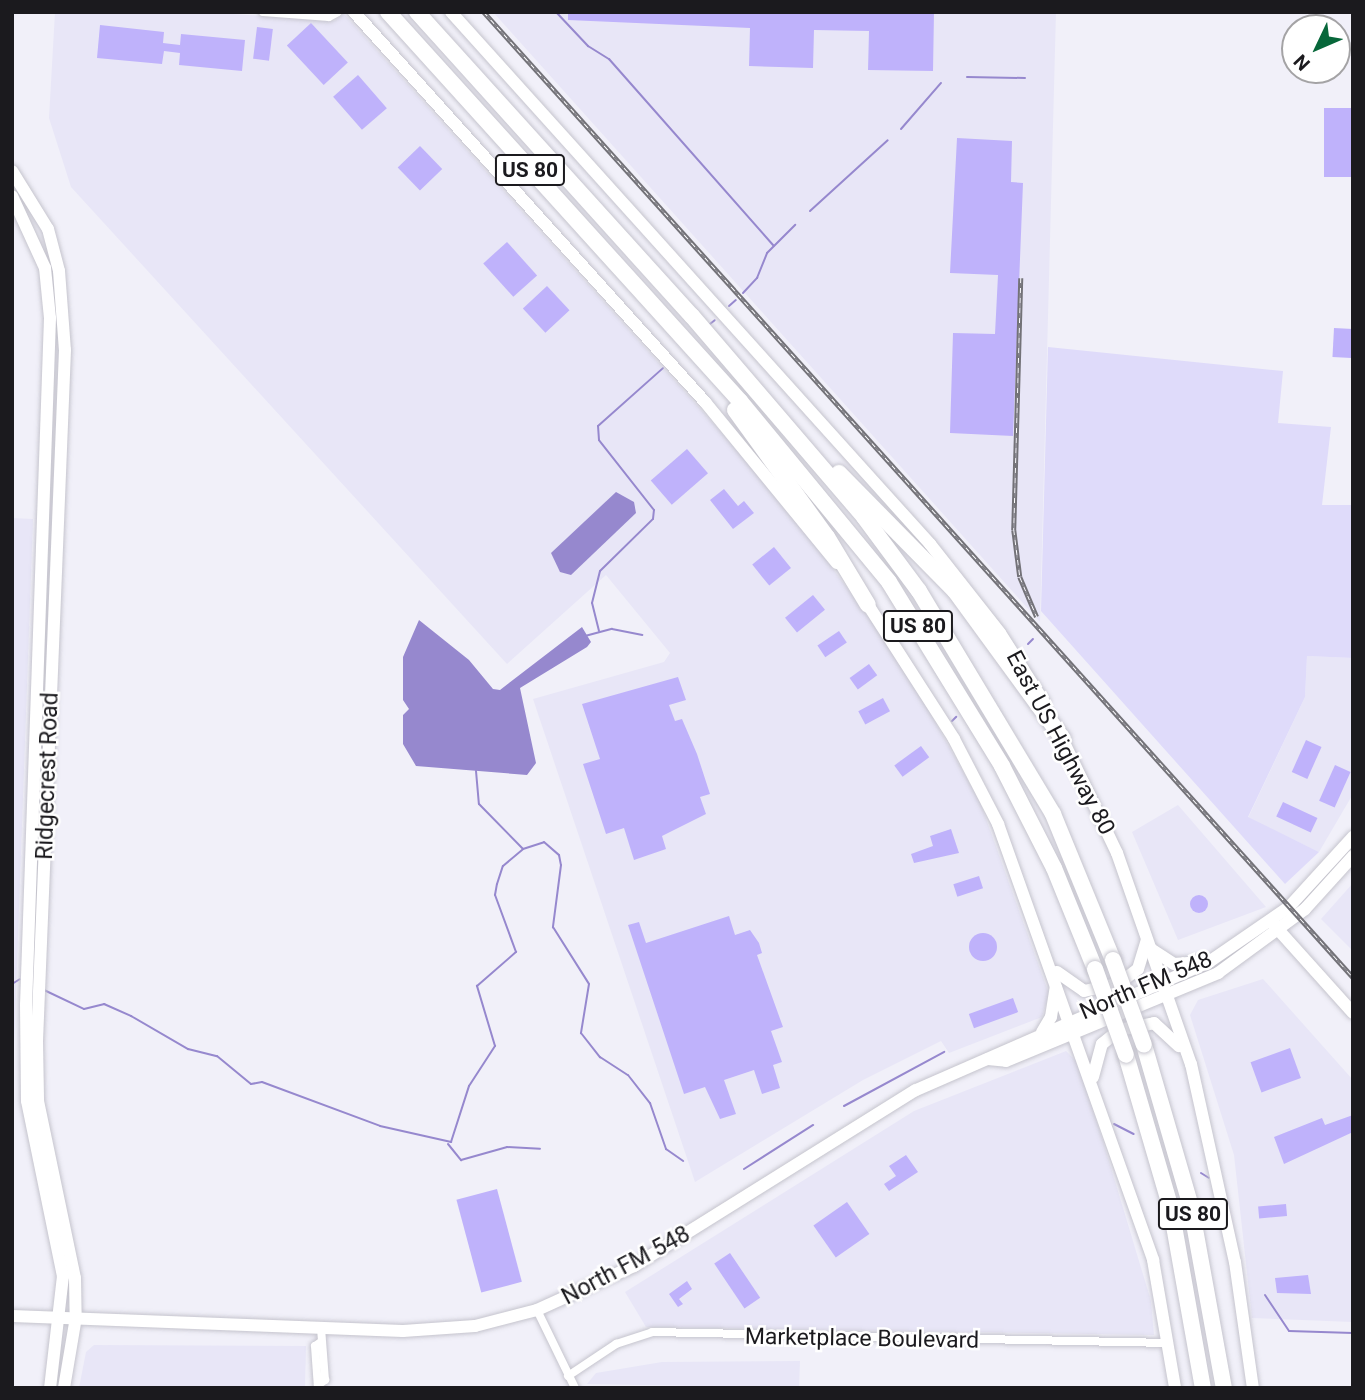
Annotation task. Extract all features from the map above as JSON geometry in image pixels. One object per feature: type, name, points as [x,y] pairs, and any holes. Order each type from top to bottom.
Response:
[{"type":"highway","name":"US 80","points":[[387,12],[838,514],[904,605],[1002,766],[1054,868],[1126,1055],[1171,1209],[1203,1388]]},
{"type":"highway","name":"US 80","points":[[418,12],[800,440],[919,591],[977,679],[1053,814],[1113,960],[1144,1045],[1191,1207],[1224,1388]]},
{"type":"highway","points":[[672,327],[827,537],[868,604]]},
{"type":"highway","points":[[800,440],[818,452],[955,591],[1063,739]]},
{"type":"main road","points":[[354,12],[673,366],[868,604],[980,788],[1056,979],[1153,1260],[1175,1388]]},
{"type":"main road","name":"East US Highway 80","points":[[452,12],[723,311],[982,607],[1063,739],[1103,820],[1191,1064],[1234,1262],[1253,1388]]},
{"type":"main road","name":"Ridgecrest Road","points":[[12,171],[48,229],[59,271],[65,350],[33,979]]},
{"type":"main road","name":"Ridgecrest Road","points":[[12,196],[45,268],[50,318],[33,1000],[38,1101],[71,1240],[76,1317],[64,1388]]},
{"type":"main road","name":"North FM 548","points":[[12,1316],[76,1317],[321,1335],[475,1326],[537,1310],[622,1273],[900,1099],[1042,1031],[1209,962],[1275,926],[1353,837]]},
{"type":"main road","name":"North FM 548","points":[[988,1059],[1006,1061],[1167,996],[1225,968],[1353,856]]},
{"type":"main road","points":[[1275,926],[1353,1013]]},
{"type":"main road","points":[[1050,963],[1077,989],[1106,988],[1138,970],[1149,944],[1174,964],[1209,962]]},
{"type":"main road","points":[[1042,1031],[1056,1000],[1056,979]]},
{"type":"main road","name":"Ridgecrest Road","points":[[33,1000],[27,1101],[61,1251],[62,1317],[50,1388]]},
{"type":"main road","points":[[1092,1081],[1102,1044],[1139,1023],[1168,1030],[1191,1064]]},
{"type":"street","points":[[264,12],[329,17],[338,12]]},
{"type":"street","points":[[537,1310],[575,1388]]},
{"type":"street","name":"Marketplace Boulevard","points":[[568,1376],[616,1344],[652,1332],[1169,1343]]},
{"type":"street","points":[[318,1386],[315,1346],[321,1335]]},
{"type":"shaded area","points":[[55,12],[204,12],[334,21],[344,14],[784,502],[902,663],[980,802],[1049,994],[1042,1017],[949,1053],[941,1041],[863,1080],[695,1182],[533,699],[664,662],[670,653],[606,575],[507,664],[71,187],[49,118]]},
{"type":"shaded area","points":[[493,12],[1056,12],[1040,622]]},
{"type":"shaded area","points":[[1048,347],[1283,371],[1278,423],[1331,427],[1322,505],[1353,505],[1353,658],[1307,656],[1305,697],[1248,817],[1319,852],[1285,884],[1041,611]]},
{"type":"shaded area","points":[[616,492],[634,502],[636,513],[571,575],[560,572],[551,553]]},
{"type":"shaded area","points":[[12,518],[33,519],[12,1102]]},
{"type":"shaded area","points":[[419,620],[469,660],[493,689],[500,690],[582,627],[591,642],[587,647],[520,688],[536,763],[527,775],[416,766],[403,744],[403,715],[409,709],[403,700],[403,657]]},
{"type":"shaded area","points":[[1307,656],[1353,658],[1353,794],[1319,852],[1248,818],[1305,697]]},
{"type":"shaded area","points":[[1178,805],[1266,907],[1178,940],[1132,832]]},
{"type":"shaded area","points":[[1353,883],[1353,951],[1321,919]]},
{"type":"shaded area","points":[[1263,979],[1353,1080],[1353,1322],[1252,1318],[1234,1155],[1190,1015],[1198,1000]]},
{"type":"shaded area","points":[[1066,1051],[1077,1062],[1102,1138],[1151,1301],[1154,1335],[646,1327],[625,1292],[914,1111]]},
{"type":"shaded area","points":[[94,1345],[306,1346],[305,1388],[79,1388],[86,1352]]},
{"type":"shaded area","points":[[800,1361],[799,1388],[587,1384],[596,1373],[662,1362]]},
{"type":"building","points":[[568,12],[934,12],[933,71],[868,70],[869,31],[814,30],[813,68],[749,66],[750,28],[568,20]]},
{"type":"building","points":[[311,23],[348,62],[324,85],[287,46]]},
{"type":"building","points":[[100,25],[164,32],[163,43],[180,45],[181,34],[245,40],[242,71],[179,65],[180,53],[164,51],[162,64],[97,58]]},
{"type":"building","points":[[257,27],[273,29],[269,61],[253,59]]},
{"type":"building","points":[[358,75],[387,108],[362,130],[333,97]]},
{"type":"building","points":[[1324,108],[1353,108],[1353,177],[1324,177]]},
{"type":"building","points":[[957,138],[1012,141],[1011,182],[1023,183],[1013,436],[950,433],[953,333],[995,334],[998,275],[950,273]]},
{"type":"building","points":[[420,146],[442,169],[420,191],[398,168]]},
{"type":"building","points":[[507,242],[537,275],[513,297],[483,263]]},
{"type":"building","points":[[547,286],[570,310],[545,333],[523,309]]},
{"type":"building","points":[[1334,328],[1353,329],[1351,358],[1332,357]]},
{"type":"building","points":[[687,449],[708,473],[672,505],[651,480]]},
{"type":"building","points":[[724,489],[738,506],[744,501],[754,513],[733,529],[710,500]]},
{"type":"building","points":[[774,547],[791,568],[769,586],[752,565]]},
{"type":"building","points":[[813,595],[825,610],[797,632],[785,618]]},
{"type":"building","points":[[839,631],[847,643],[825,657],[817,646]]},
{"type":"building","points":[[869,664],[877,675],[858,689],[850,678]]},
{"type":"building","points":[[678,677],[686,700],[669,705],[675,721],[682,719],[697,754],[710,794],[700,797],[706,814],[662,836],[666,849],[634,860],[624,828],[606,834],[583,764],[600,759],[582,704]]},
{"type":"building","points":[[883,698],[890,711],[865,724],[858,711]]},
{"type":"building","points":[[1306,740],[1322,747],[1307,779],[1292,772]]},
{"type":"building","points":[[921,746],[929,757],[903,777],[894,765]]},
{"type":"building","points":[[1335,765],[1351,772],[1335,808],[1319,801]]},
{"type":"building","points":[[1283,802],[1317,818],[1311,833],[1276,817]]},
{"type":"building","points":[[951,829],[959,853],[914,863],[911,854],[933,846],[930,836]]},
{"type":"building","points":[[979,876],[983,888],[957,897],[953,884]]},
{"type":"building","points":[[1199,895],[1205,898],[1208,904],[1205,910],[1199,913],[1193,910],[1190,904],[1193,898]]},
{"type":"building","points":[[729,916],[735,935],[750,930],[759,943],[762,953],[757,955],[783,1027],[771,1031],[782,1062],[773,1065],[780,1088],[762,1094],[754,1070],[724,1080],[736,1114],[720,1119],[705,1087],[684,1094],[628,925],[639,922],[646,943]]},
{"type":"building","points":[[983,933],[993,937],[997,947],[993,957],[983,961],[973,957],[969,947],[973,937]]},
{"type":"building","points":[[1013,998],[1018,1012],[974,1028],[969,1014]]},
{"type":"building","points":[[1290,1048],[1301,1078],[1261,1092],[1251,1062]]},
{"type":"building","points":[[1353,1115],[1353,1132],[1284,1164],[1274,1137],[1322,1118],[1325,1125]]},
{"type":"building","points":[[906,1155],[918,1172],[889,1191],[884,1184],[896,1176],[889,1166]]},
{"type":"building","points":[[497,1189],[522,1282],[481,1293],[456,1200]]},
{"type":"building","points":[[847,1202],[869,1234],[836,1257],[813,1226]]},
{"type":"building","points":[[1286,1204],[1287,1216],[1259,1218],[1258,1206]]},
{"type":"building","points":[[730,1253],[760,1298],[744,1308],[714,1264]]},
{"type":"building","points":[[1308,1275],[1311,1294],[1277,1293],[1275,1278]]},
{"type":"building","points":[[687,1281],[692,1289],[679,1299],[683,1304],[678,1307],[669,1294]]},
{"type":"waterway","points":[[556,12],[588,46],[609,59],[774,246]]},
{"type":"waterway","points":[[967,77],[1025,78]]},
{"type":"waterway","points":[[901,129],[941,83]]},
{"type":"waterway","points":[[810,211],[888,140]]},
{"type":"waterway","points":[[743,293],[757,278],[767,253],[795,225]]},
{"type":"waterway","points":[[729,306],[736,300]]},
{"type":"waterway","points":[[710,324],[715,320]]},
{"type":"waterway","points":[[599,631],[592,603],[600,571],[653,519],[654,510],[599,440],[598,426],[663,368]]},
{"type":"waterway","points":[[585,636],[612,629],[642,635]]},
{"type":"waterway","points":[[1028,644],[1033,639]]},
{"type":"waterway","points":[[952,721],[956,717]]},
{"type":"waterway","points":[[476,771],[479,804],[523,849]]},
{"type":"waterway","points":[[44,990],[84,1009],[104,1004],[131,1016],[188,1049],[217,1056],[251,1084],[262,1082],[380,1126],[451,1142],[469,1086],[495,1046],[477,986],[516,952],[495,895],[497,884],[503,866],[523,849],[544,842],[559,855],[561,865],[553,927],[589,984],[581,1033],[600,1057],[628,1075],[650,1103],[666,1149],[683,1161]]},
{"type":"waterway","points":[[12,984],[20,979]]},
{"type":"waterway","points":[[844,1106],[944,1052]]},
{"type":"waterway","points":[[1114,1124],[1134,1134]]},
{"type":"waterway","points":[[744,1169],[813,1125]]},
{"type":"waterway","points":[[448,1144],[461,1160],[507,1147],[540,1149]]},
{"type":"waterway","points":[[1201,1173],[1209,1178]]},
{"type":"waterway","points":[[1265,1295],[1289,1331],[1353,1333]]},
{"type":"railway","points":[[484,12],[1353,977]]},
{"type":"railway","points":[[1021,278],[1014,530],[1020,577],[1037,617]]}]
